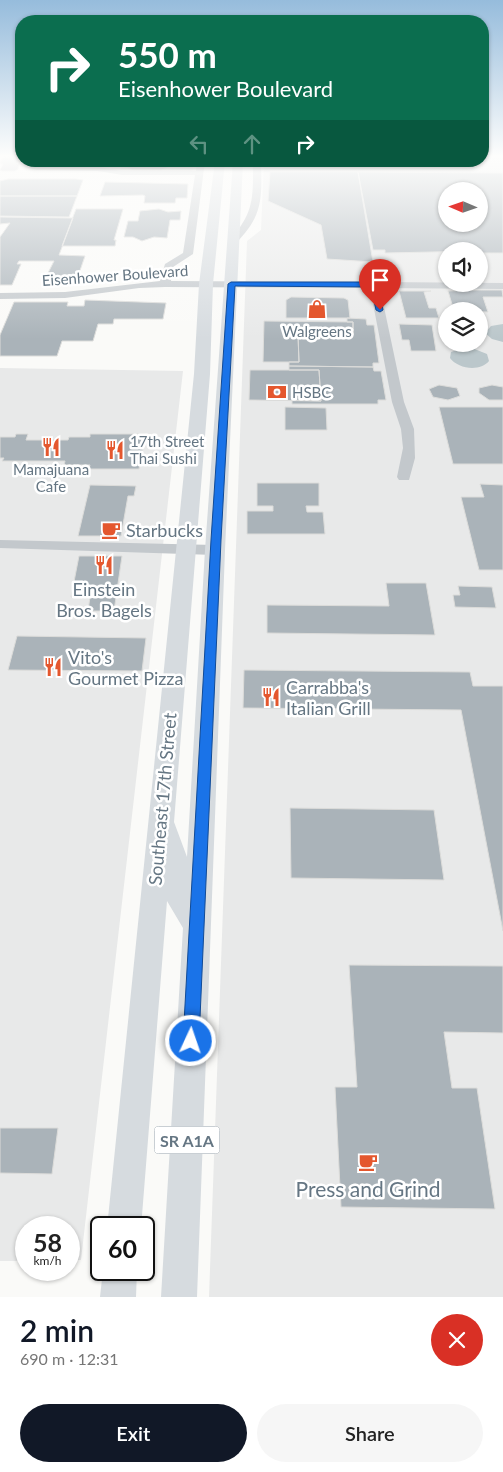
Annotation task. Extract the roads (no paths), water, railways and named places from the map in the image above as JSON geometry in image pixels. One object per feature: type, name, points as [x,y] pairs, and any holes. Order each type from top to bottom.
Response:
[{"type":"main road","name":"Southeast 17th Street","points":[[125,1216],[202,359],[206,280],[213,218]]},
{"type":"main road","name":"SR A1A","points":[[179,1297],[215,550],[234,218]]},
{"type":"main road","points":[[202,359],[208,360],[216,368],[225,392]]},
{"type":"main road","points":[[161,816],[174,861],[184,871],[200,876]]},
{"type":"main road","points":[[157,866],[179,896],[197,927]]},
{"type":"main road","points":[[118,1297],[119,1281]]},
{"type":"street","points":[[165,281],[168,266],[188,254],[193,218]]},
{"type":"street","points":[[233,241],[246,229],[252,218]]},
{"type":"street","name":"Eisenhower Boulevard","points":[[0,290],[64,289],[139,277],[165,281]]},
{"type":"street","name":"Eisenhower Boulevard","points":[[374,281],[438,278]]},
{"type":"street","points":[[488,278],[503,278]]},
{"type":"street","name":"Eisenhower Boulevard","points":[[0,296],[65,296],[165,281],[206,280],[374,281],[503,286]]},
{"type":"street","points":[[374,281],[398,402],[405,414],[408,427],[409,461],[404,477]]},
{"type":"street","points":[[0,544],[215,550]]},
{"type":"place","name":"Walgreens","points":[[317,309]]},
{"type":"place","name":"HSBC","points":[[277,392]]},
{"type":"place","name":"Mamajuana Cafe","points":[[51,447]]},
{"type":"place","name":"17th Street Thai Sushi","points":[[115,450]]},
{"type":"place","name":"Starbucks","points":[[111,530]]},
{"type":"place","name":"Einstein Bros. Bagels","points":[[104,565]]},
{"type":"place","name":"Vito's Gourmet Pizza","points":[[53,667]]},
{"type":"place","name":"Carrabba's Italian Grill","points":[[271,697]]},
{"type":"place","name":"Press and Grind","points":[[368,1162]]}]
